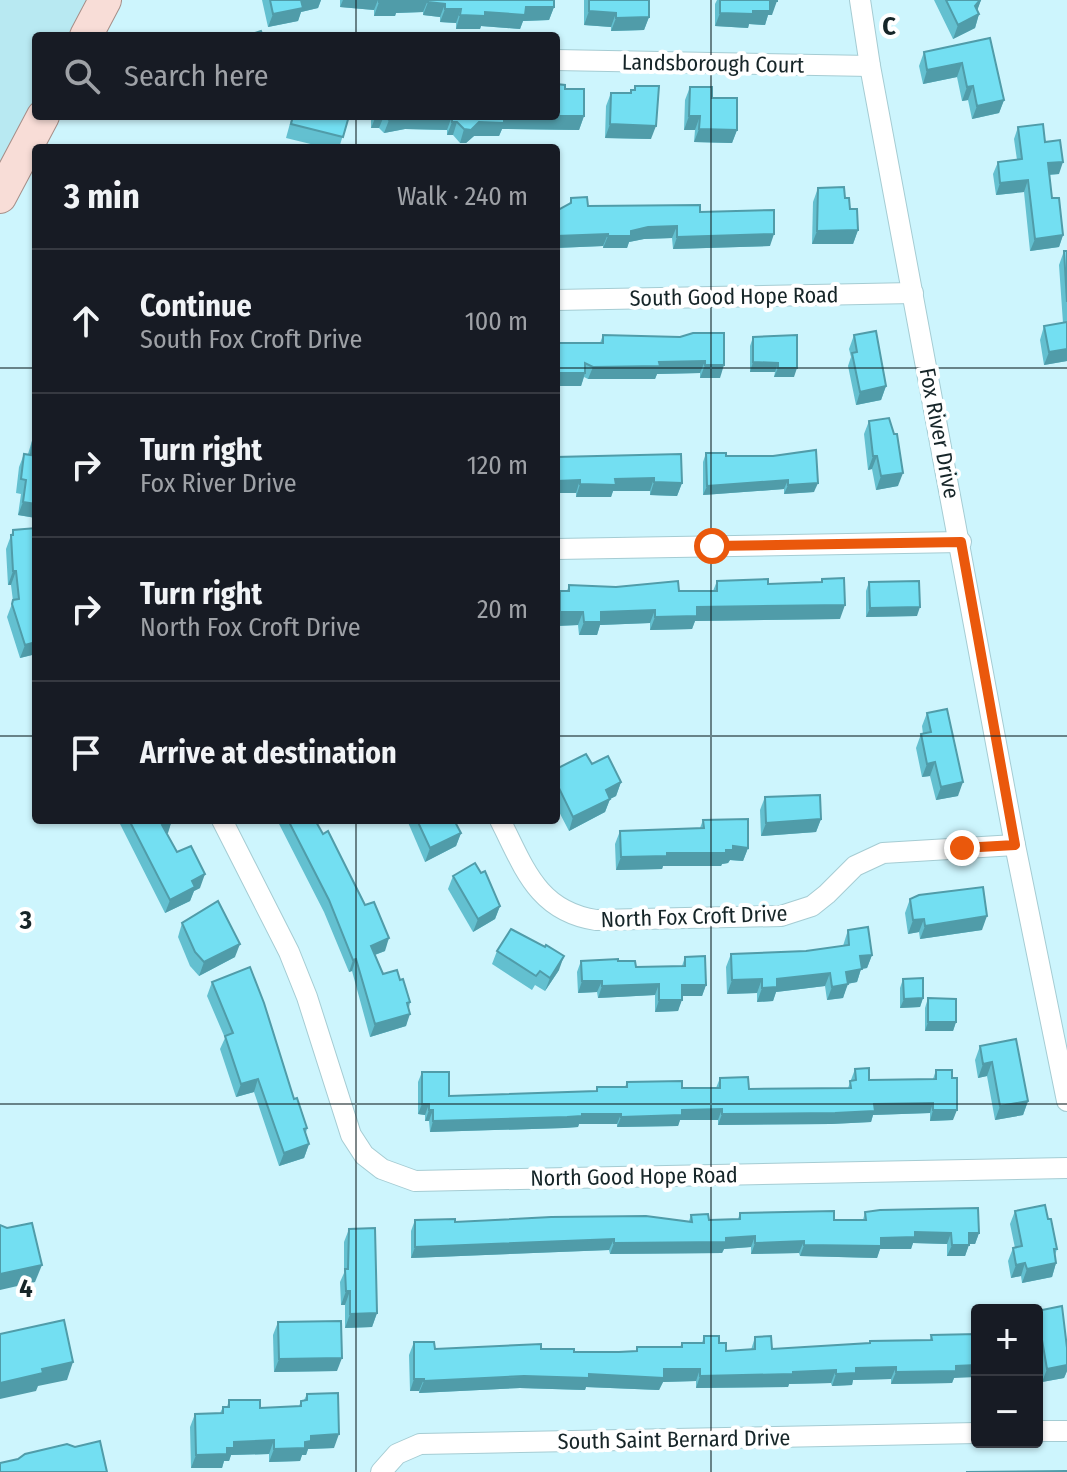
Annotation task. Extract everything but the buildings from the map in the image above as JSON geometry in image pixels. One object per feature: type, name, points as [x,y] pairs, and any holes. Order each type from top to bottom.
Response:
[{"type":"main road","points":[[88,32],[105,0]]},
{"type":"main road","points":[[0,197],[41,120]]},
{"type":"street","name":"Fox River Drive","points":[[860,0],[1015,845],[1067,1101]]},
{"type":"street","name":"Landsborough Court","points":[[560,60],[870,66]]},
{"type":"street","name":"South Good Hope Road","points":[[560,300],[913,293]]},
{"type":"street","points":[[560,549],[961,542]]},
{"type":"street","name":"North Good Hope Road","points":[[224,824],[289,952],[351,1135],[359,1148],[382,1169],[415,1181],[1067,1168]]},
{"type":"street","name":"North Fox Croft Drive","points":[[502,824],[540,893],[568,914],[596,920],[781,916],[812,906],[855,866],[883,853],[1015,845]]},
{"type":"street","points":[[1043,1431],[1067,1431]]},
{"type":"street","name":"South Saint Bernard Drive","points":[[381,1472],[397,1454],[420,1444],[971,1433]]},
{"type":"shaded area","points":[[0,0],[105,0],[88,32],[32,32],[34,120],[0,197]]},
{"type":"route","points":[[712,546],[961,542],[1015,845],[962,848]]}]
